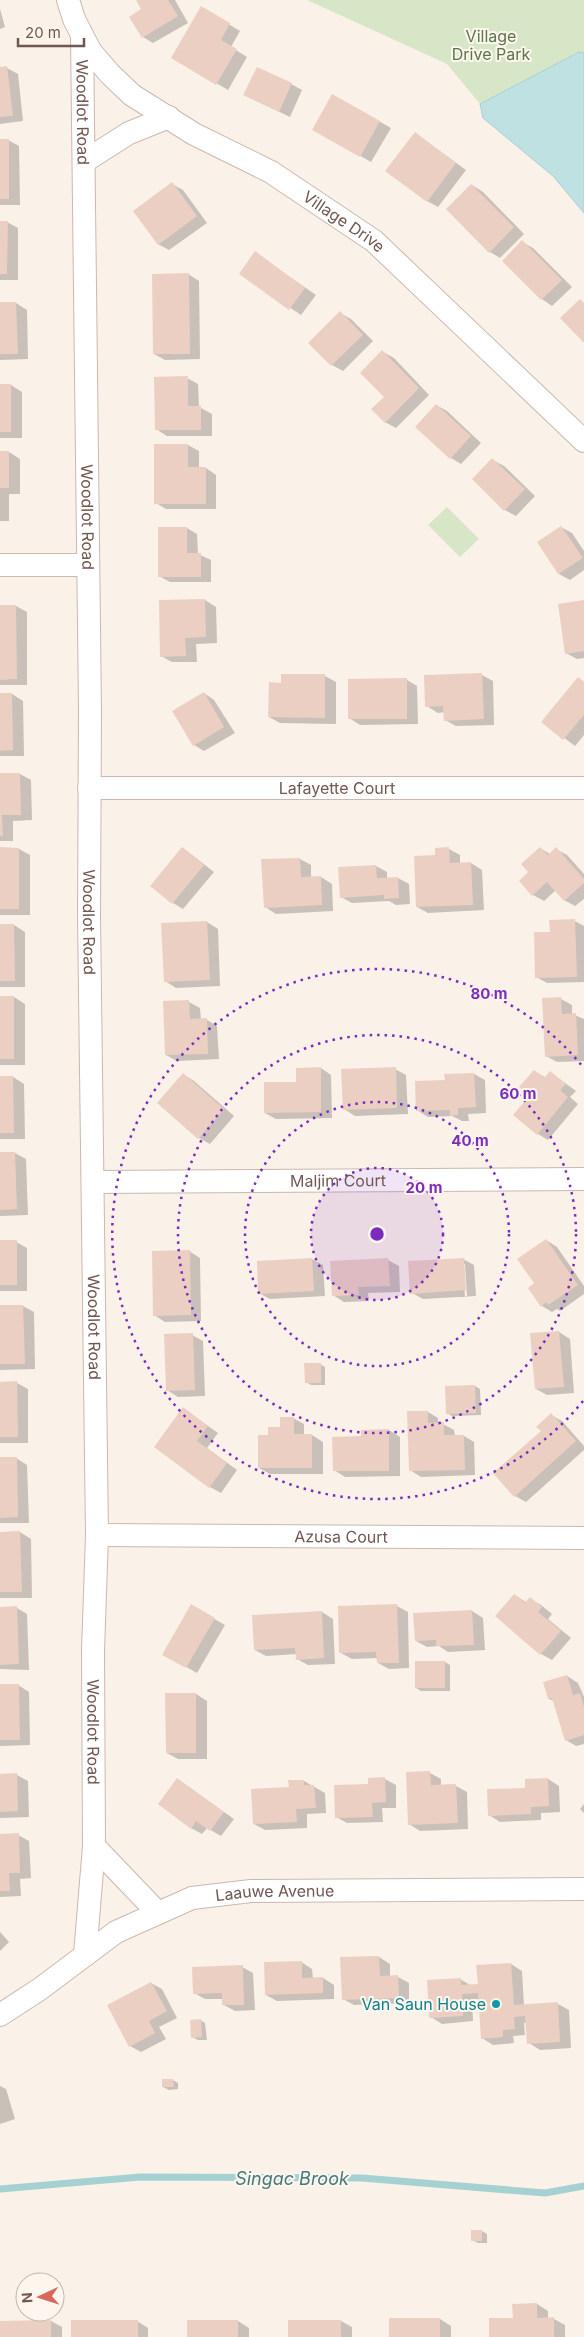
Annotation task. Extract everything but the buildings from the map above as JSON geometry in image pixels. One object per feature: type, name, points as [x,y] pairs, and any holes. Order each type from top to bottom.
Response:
[{"type":"street","name":"Woodlot Road","points":[[68,0],[82,35],[85,161],[97,1535],[93,1651],[94,1846],[85,1955]]},
{"type":"street","name":"Village Drive","points":[[82,35],[91,52],[110,74],[132,94],[194,134],[271,172],[374,242],[584,441]]},
{"type":"street","points":[[85,161],[129,133],[169,118]]},
{"type":"street","points":[[0,565],[88,565]]},
{"type":"street","name":"Lafayette Court","points":[[89,788],[584,788]]},
{"type":"street","name":"Maljim Court","points":[[93,1182],[584,1179]]},
{"type":"street","name":"Azusa Court","points":[[97,1535],[584,1538]]},
{"type":"street","points":[[94,1846],[158,1913]]},
{"type":"street","name":"Laauwe Avenue","points":[[0,2015],[40,1989],[116,1932],[192,1898],[242,1892],[584,1889]]},
{"type":"green space","name":"Village Drive Park","points":[[307,0],[584,0],[584,53],[579,52],[480,104],[447,64]]},
{"type":"green space","points":[[447,507],[479,539],[460,557],[428,525]]},
{"type":"water","points":[[579,52],[584,53],[584,213],[553,176],[483,118],[480,104]]},
{"type":"waterway","name":"Singac Brook","points":[[0,2189],[140,2177],[362,2178],[545,2193],[584,2186]]},
{"type":"place","name":"Van Saun House","points":[[496,2004]]}]
